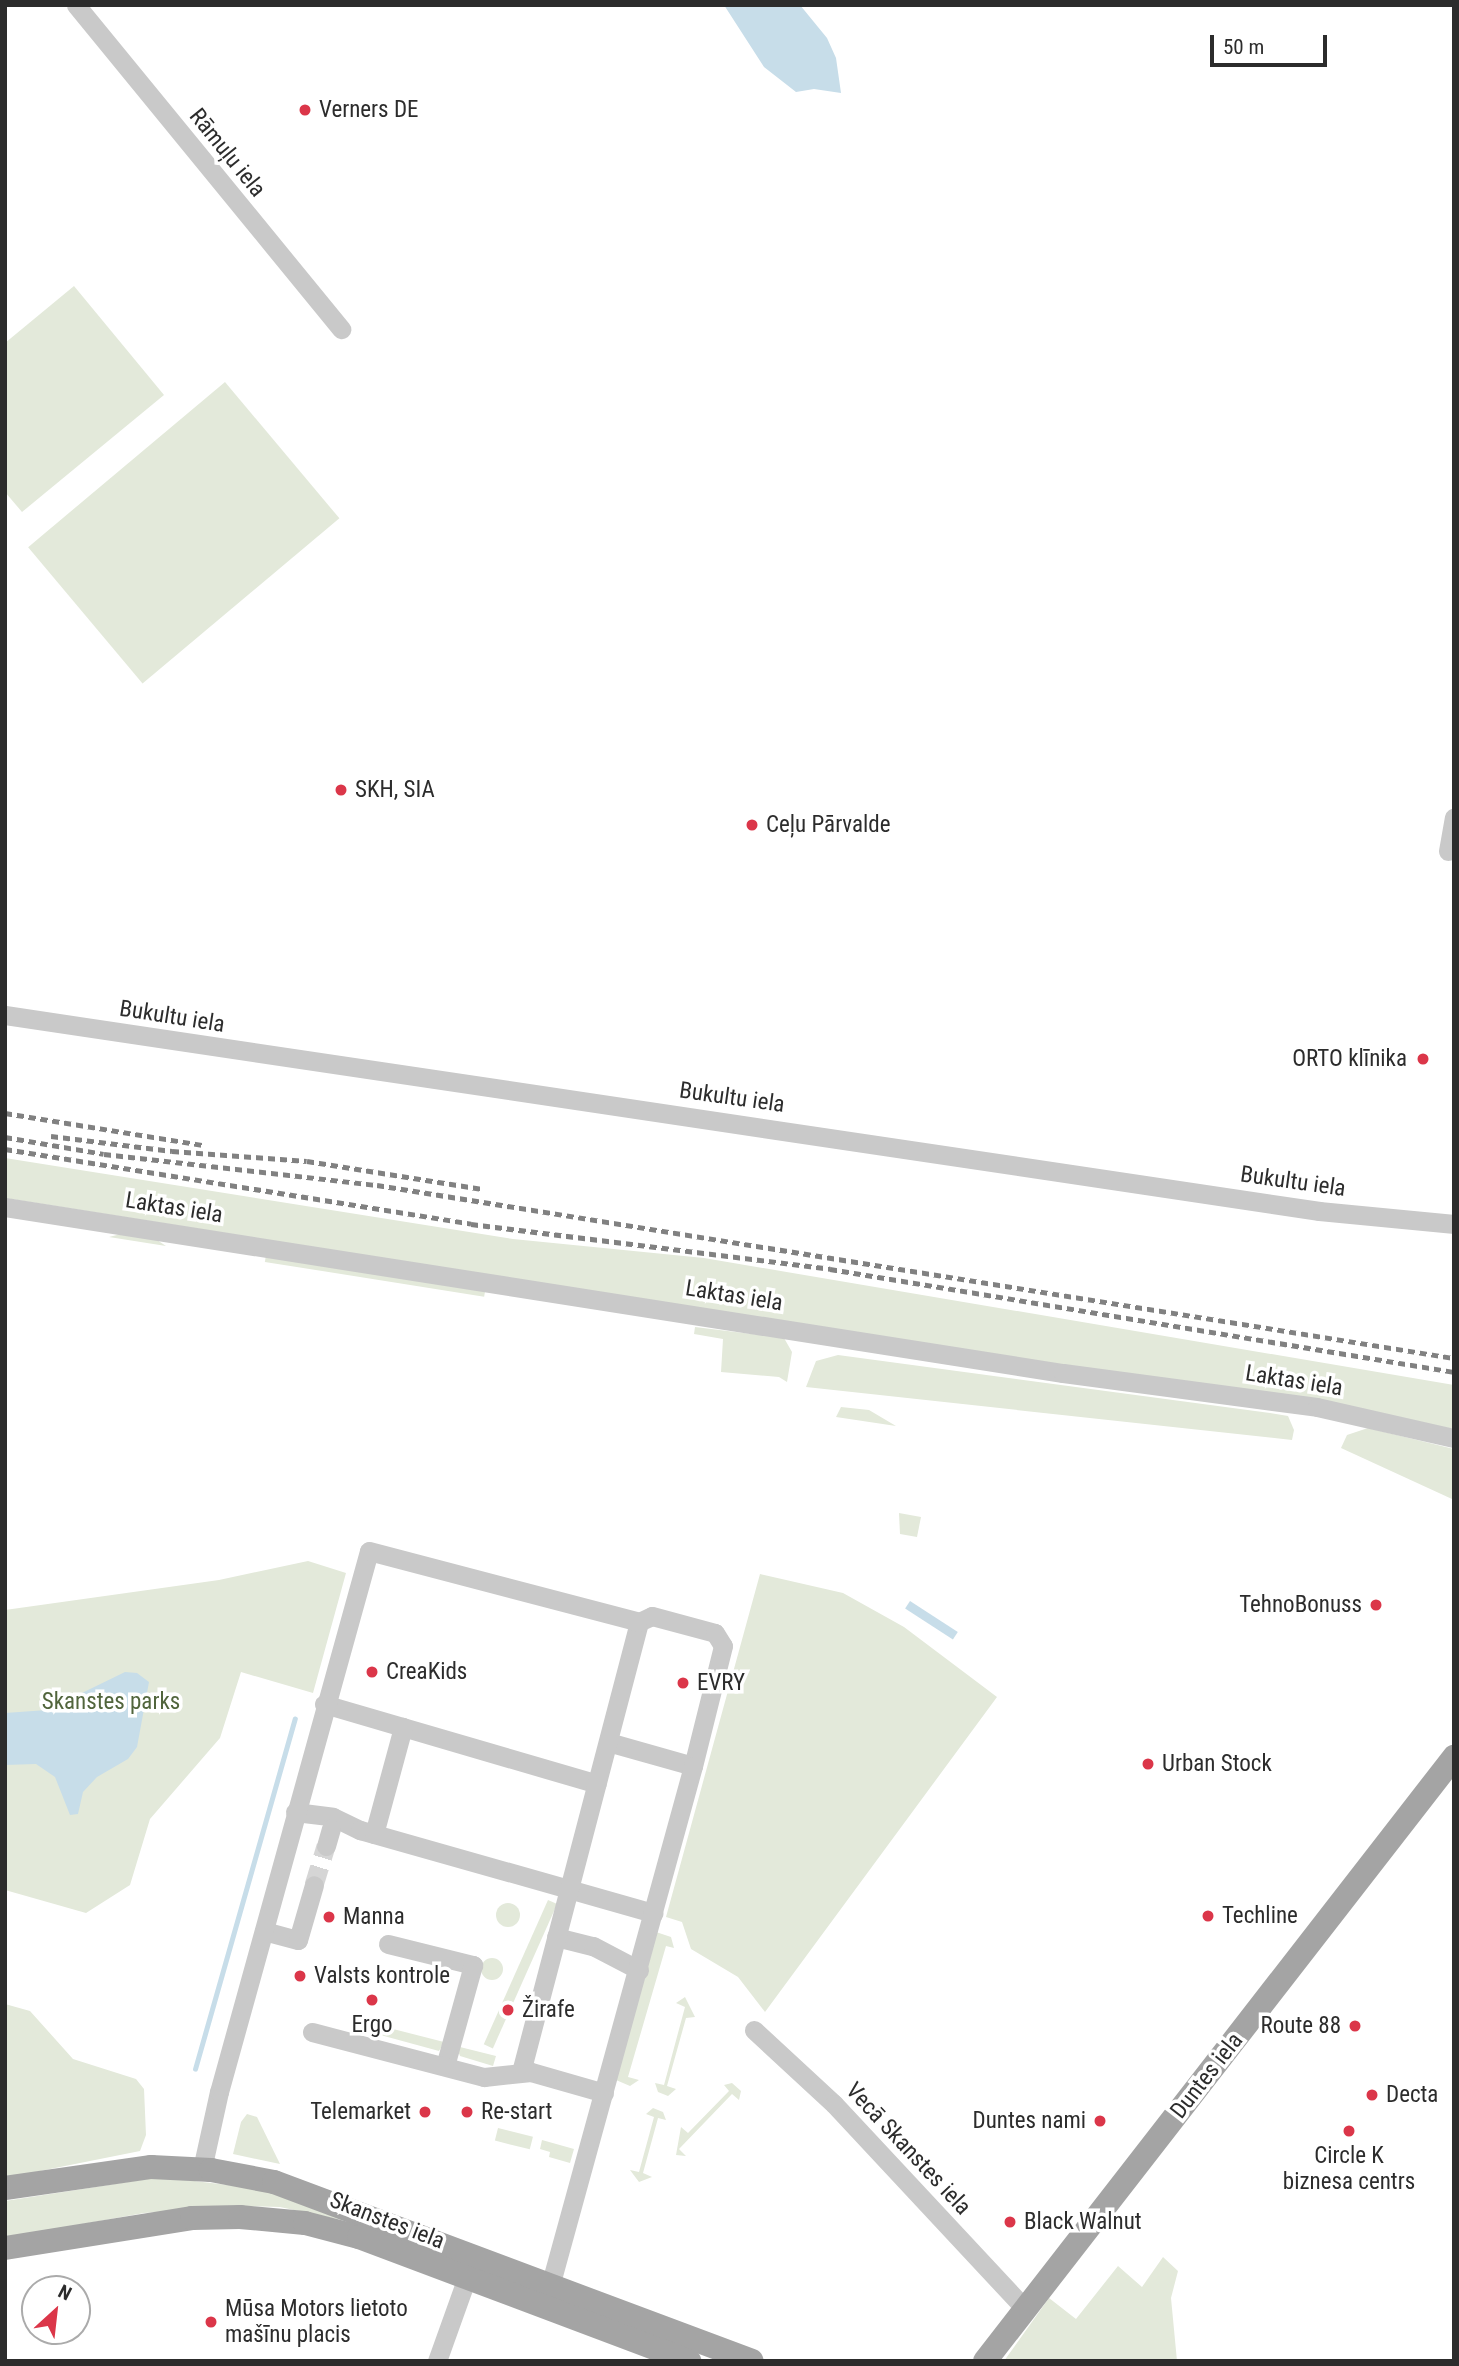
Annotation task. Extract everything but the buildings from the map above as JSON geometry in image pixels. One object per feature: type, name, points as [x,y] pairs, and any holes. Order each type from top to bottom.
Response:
[{"type":"main road","name":"Duntes iela","points":[[985,2361],[1023,2306],[1454,1757]]},
{"type":"main road","name":"Skanstes iela","points":[[5,2188],[118,2169],[202,2169],[305,2191],[548,2294],[689,2361]]},
{"type":"main road","name":"Skanstes iela","points":[[5,2248],[153,2222],[269,2218],[339,2230],[467,2277],[548,2294],[752,2361]]},
{"type":"street","name":"Rāmuļu iela","points":[[76,5],[341,329]]},
{"type":"street","points":[[1448,851],[1454,818]]},
{"type":"street","name":"Bukultu iela","points":[[5,1015],[1319,1211],[1454,1224]]},
{"type":"street","name":"Laktas iela","points":[[5,1207],[1050,1371],[1317,1407],[1454,1438]]},
{"type":"street","points":[[202,2169],[264,1931],[303,1814],[324,1704],[369,1551],[639,1622],[652,1616],[715,1633],[723,1646],[693,1766],[548,2294]]},
{"type":"street","points":[[521,2072],[639,1622]]},
{"type":"street","points":[[324,1704],[597,1784]]},
{"type":"street","points":[[367,1832],[403,1727]]},
{"type":"street","points":[[608,1742],[693,1766]]},
{"type":"street","points":[[303,1814],[333,1817],[367,1832],[654,1913]]},
{"type":"street","points":[[303,1814],[319,1826],[328,1838],[367,1832]]},
{"type":"street","points":[[264,1931],[298,1940],[314,1885]]},
{"type":"street","points":[[556,1937],[593,1946],[639,1970]]},
{"type":"street","points":[[388,1944],[473,1965],[445,2066]]},
{"type":"street","name":"Vecā Skanstes iela","points":[[754,2030],[834,2104],[1023,2306]]},
{"type":"street","points":[[312,2032],[484,2077],[521,2072],[604,2093]]},
{"type":"street","points":[[437,2361],[467,2277]]},
{"type":"green space","points":[[74,286],[164,395],[22,512],[5,492],[5,343]]},
{"type":"green space","points":[[225,382],[339,518],[143,684],[28,547]]},
{"type":"green space","points":[[5,1158],[513,1239],[704,1258],[1454,1385],[1454,1429],[5,1198]]},
{"type":"green space","points":[[121,1234],[151,1236],[166,1246],[109,1237]]},
{"type":"green space","points":[[266,1255],[485,1290],[484,1297],[265,1262]]},
{"type":"green space","points":[[695,1327],[784,1338],[792,1352],[787,1382],[779,1377],[721,1372],[723,1339],[694,1334]]},
{"type":"green space","points":[[838,1355],[1270,1413],[1288,1416],[1294,1430],[1292,1440],[806,1387],[816,1361]]},
{"type":"green space","points":[[841,1407],[869,1410],[896,1426],[836,1417]]},
{"type":"green space","points":[[1368,1428],[1454,1449],[1452,1499],[1341,1448],[1347,1435]]},
{"type":"green space","points":[[899,1513],[921,1517],[917,1537],[900,1534]]},
{"type":"green space","name":"Skanstes parks","points":[[308,1561],[346,1573],[313,1693],[241,1672],[220,1738],[150,1819],[130,1885],[86,1913],[5,1890],[5,1610],[219,1580]]},
{"type":"green space","points":[[760,1574],[843,1593],[904,1627],[997,1697],[765,2012],[738,1977],[691,1949],[682,1922],[666,1917]]},
{"type":"green space","points":[[548,1900],[557,1904],[493,2048],[484,2044]]},
{"type":"green space","points":[[508,1903],[517,1906],[520,1915],[517,1924],[508,1927],[499,1924],[496,1915],[499,1906]]},
{"type":"green space","points":[[656,1932],[671,1937],[674,1948],[666,1946],[628,2077],[639,2080],[630,2086],[616,2080]]},
{"type":"green space","points":[[492,1958],[500,1961],[503,1969],[500,1977],[492,1980],[484,1977],[481,1969],[484,1961]]},
{"type":"green space","points":[[685,1997],[695,2017],[686,2018],[667,2086],[676,2089],[668,2096],[658,2092],[655,2083],[664,2085],[685,2007],[676,2003]]},
{"type":"green space","points":[[5,2004],[30,2011],[73,2059],[136,2079],[144,2089],[146,2135],[140,2151],[5,2178]]},
{"type":"green space","points":[[350,2018],[444,2042],[439,2051],[351,2027]]},
{"type":"green space","points":[[456,2046],[496,2056],[493,2066],[460,2056]]},
{"type":"green space","points":[[732,2083],[741,2091],[739,2100],[732,2094],[679,2149],[686,2156],[676,2155],[681,2127],[688,2133],[729,2091],[724,2085]]},
{"type":"green space","points":[[653,2108],[663,2112],[666,2120],[658,2118],[643,2173],[652,2177],[639,2182],[630,2170],[639,2172],[654,2117],[646,2114]]},
{"type":"green space","points":[[247,2114],[257,2117],[280,2164],[233,2154],[241,2122]]},
{"type":"green space","points":[[498,2128],[533,2137],[530,2149],[495,2141]]},
{"type":"green space","points":[[542,2140],[574,2149],[570,2163],[549,2157],[550,2152],[540,2149]]},
{"type":"green space","points":[[160,2177],[270,2190],[360,2224],[280,2207],[240,2206],[144,2213],[5,2238],[5,2201]]},
{"type":"green space","points":[[1163,2257],[1178,2271],[1171,2298],[1177,2361],[1004,2361],[1049,2298],[1076,2319],[1118,2266],[1142,2287]]},
{"type":"water","points":[[724,5],[800,5],[827,38],[836,58],[841,93],[814,89],[796,92],[764,67]]},
{"type":"water","points":[[910,1601],[958,1632],[953,1640],[905,1609]]},
{"type":"water","points":[[125,1672],[137,1673],[149,1682],[137,1747],[128,1759],[97,1777],[83,1792],[78,1814],[70,1815],[55,1777],[36,1764],[5,1765],[5,1713],[47,1710]]},
{"type":"waterway","points":[[195,2069],[295,1719]]},
{"type":"tunnel","points":[[314,1885],[326,1846]]},
{"type":"railway","points":[[5,1113],[203,1145]]},
{"type":"railway","points":[[51,1136],[172,1151],[307,1161],[481,1189]]},
{"type":"railway","points":[[5,1137],[104,1154],[377,1185],[1454,1358]]},
{"type":"railway","points":[[5,1149],[471,1224],[830,1269],[1454,1372]]},
{"type":"place","name":"Verners DE","points":[[305,110]]},
{"type":"place","name":"SKH, SIA","points":[[341,790]]},
{"type":"place","name":"Ceļu Pārvalde","points":[[752,825]]},
{"type":"place","name":"ORTO klīnika","points":[[1423,1059]]},
{"type":"place","name":"TehnoBonuss","points":[[1376,1605]]},
{"type":"place","name":"CreaKids","points":[[372,1672]]},
{"type":"place","name":"EVRY","points":[[683,1683]]},
{"type":"place","name":"Urban Stock","points":[[1148,1764]]},
{"type":"place","name":"Techline","points":[[1208,1916]]},
{"type":"place","name":"Manna","points":[[329,1917]]},
{"type":"place","name":"Valsts kontrole","points":[[300,1976]]},
{"type":"place","name":"Ergo","points":[[372,2000]]},
{"type":"place","name":"Žirafe","points":[[508,2010]]},
{"type":"place","name":"Route 88","points":[[1355,2026]]},
{"type":"place","name":"Decta","points":[[1372,2095]]},
{"type":"place","name":"Telemarket","points":[[425,2112]]},
{"type":"place","name":"Re-start","points":[[467,2112]]},
{"type":"place","name":"Duntes nami","points":[[1100,2121]]},
{"type":"place","name":"Circle K biznesa centrs","points":[[1349,2131]]},
{"type":"place","name":"Black Walnut","points":[[1010,2222]]},
{"type":"place","name":"Mūsa Motors lietoto mašīnu placis","points":[[211,2322]]}]
